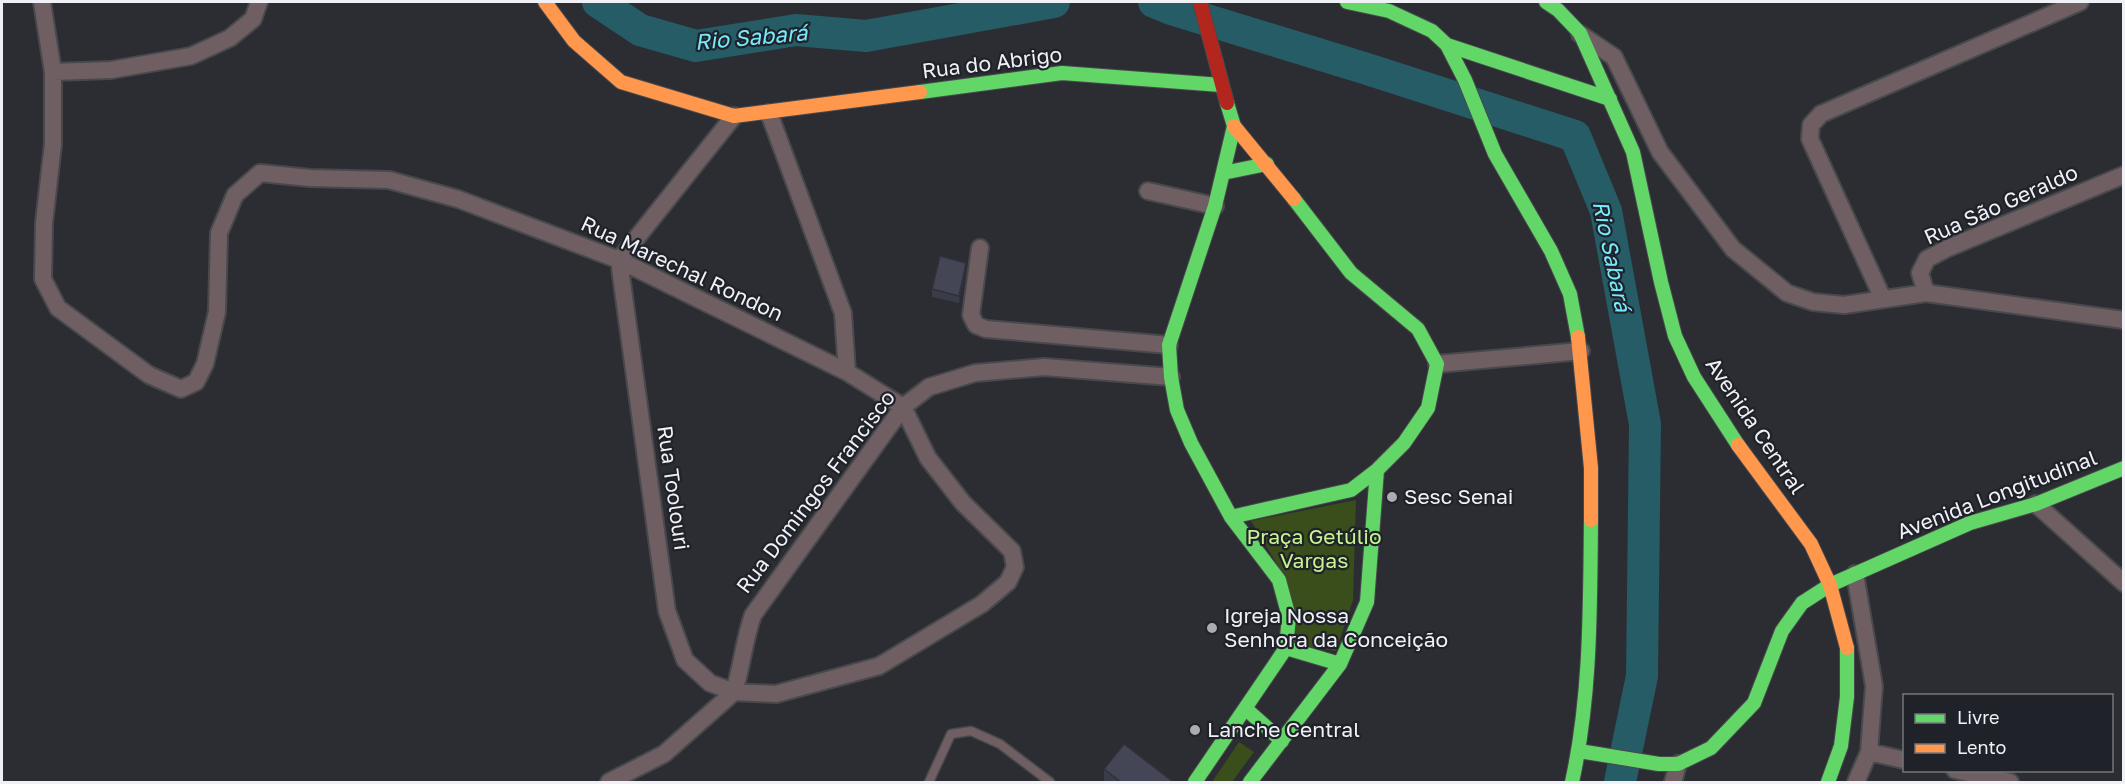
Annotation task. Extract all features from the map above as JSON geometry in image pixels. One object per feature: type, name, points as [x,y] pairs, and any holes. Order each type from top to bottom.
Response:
[{"type":"main road","points":[[544,2],[574,41],[621,82],[734,116]]},
{"type":"main road","points":[[1200,2],[1234,126],[1267,164],[1351,273],[1418,329],[1437,364],[1428,408],[1404,443],[1377,470],[1351,490],[1231,517]]},
{"type":"main road","points":[[1347,2],[1389,12],[1432,31],[1447,45],[1465,80],[1495,154],[1551,251],[1570,294],[1581,351],[1591,479],[1590,636],[1579,751],[1572,783]]},
{"type":"main road","name":"Avenida Central","points":[[1546,2],[1558,10],[1580,33],[1634,152],[1661,282],[1675,336],[1694,377],[1727,429],[1811,544],[1830,585],[1848,653],[1847,697],[1842,746],[1828,783]]},
{"type":"main road","points":[[1447,45],[1610,99]]},
{"type":"main road","name":"Rua do Abrigo","points":[[734,116],[1062,73],[1221,84]]},
{"type":"main road","points":[[1195,783],[1286,648],[1289,617],[1279,580],[1231,517],[1191,443],[1177,410],[1171,377],[1168,345],[1215,206],[1234,126]]},
{"type":"main road","points":[[1223,173],[1267,164]]},
{"type":"main road","name":"Avenida Longitudinal","points":[[1579,751],[1659,764],[1678,764],[1711,748],[1754,703],[1782,631],[1802,603],[1830,585],[1970,523],[2036,504],[2124,468]]},
{"type":"main road","points":[[1250,783],[1340,664],[1367,602],[1377,470]]},
{"type":"main road","points":[[1286,648],[1340,664]]},
{"type":"main road","points":[[1246,710],[1282,741]]},
{"type":"street","points":[[42,2],[53,72],[111,70],[191,56],[230,38],[253,19],[259,2]]},
{"type":"street","points":[[1883,299],[1810,139],[1811,125],[1821,114],[2080,2]]},
{"type":"street","points":[[1580,33],[1614,57],[1660,152],[1733,249],[1787,292],[1813,302],[1844,305],[1926,293],[2124,320]]},
{"type":"street","name":"Rua Marechal Rondon","points":[[53,72],[53,144],[44,223],[43,279],[57,308],[149,375],[181,389],[196,382],[206,364],[217,312],[219,233],[235,195],[260,173],[310,178],[389,180],[458,199],[619,260],[847,372],[903,407]]},
{"type":"street","points":[[769,112],[843,313],[847,372]]},
{"type":"street","points":[[619,260],[734,116]]},
{"type":"street","name":"Rua São Geraldo","points":[[1926,293],[1920,273],[1928,259],[1948,248],[2124,175]]},
{"type":"street","points":[[1148,191],[1215,206]]},
{"type":"street","points":[[980,248],[971,315],[976,325],[986,329],[1168,345]]},
{"type":"street","name":"Rua Toolouri","points":[[619,260],[667,611],[685,660],[710,683],[734,692]]},
{"type":"street","points":[[1437,364],[1581,351]]},
{"type":"street","name":"Rua Domingos Francisco","points":[[734,692],[741,670],[744,640],[753,615],[903,407],[929,387],[975,373],[1044,367],[1171,377]]},
{"type":"street","points":[[609,783],[664,754],[734,692],[776,694],[879,666],[982,604],[1008,582],[1015,567],[1012,550],[963,503],[928,458],[903,407]]},
{"type":"street","points":[[2036,504],[2124,583]]},
{"type":"street","points":[[1855,574],[1874,686],[1869,752],[1856,783]]},
{"type":"street","points":[[1869,752],[1903,760]]},
{"type":"street","points":[[1673,783],[1678,764]]},
{"type":"street","points":[[1960,772],[2010,783]]},
{"type":"lane","points":[[929,783],[951,734],[971,731],[1000,744],[1050,783]]},
{"type":"green space","name":"Praça Getúlio Vargas","points":[[1356,500],[1353,600],[1336,651],[1291,645],[1283,574],[1251,521]]},
{"type":"green space","points":[[1239,742],[1254,752],[1232,782],[1212,782]]},
{"type":"building","points":[[940,256],[966,263],[959,296],[932,289]]},
{"type":"building","points":[[1124,744],[1172,781],[1171,783],[1122,783],[1104,769]]},
{"type":"waterway","name":"Rio Sabará","points":[[598,2],[640,30],[696,46],[796,30],[866,36],[1054,2]]},
{"type":"waterway","name":"Rio Sabará","points":[[1154,2],[1575,136],[1606,211],[1645,424],[1642,676],[1620,782]]},
{"type":"traffic: fast","points":[[1347,2],[1389,11],[1432,31],[1447,45],[1465,80],[1495,154],[1551,251],[1570,294],[1578,337]]},
{"type":"traffic: fast","points":[[1546,2],[1558,10],[1580,33],[1633,152],[1675,336],[1694,377],[1738,445]]},
{"type":"traffic: fast","points":[[1447,45],[1610,99]]},
{"type":"traffic: fast","points":[[920,92],[1062,73],[1221,85]]},
{"type":"traffic: fast","points":[[1195,782],[1286,648],[1289,617],[1279,580],[1231,517],[1191,443],[1177,410],[1171,377],[1169,345],[1215,206],[1234,126],[1227,103]]},
{"type":"traffic: fast","points":[[1223,173],[1267,164]]},
{"type":"traffic: fast","points":[[1231,517],[1351,490],[1377,470],[1404,443],[1428,408],[1437,364],[1418,329],[1351,273],[1294,199]]},
{"type":"traffic: fast","points":[[1579,751],[1659,764],[1678,764],[1711,748],[1754,703],[1782,631],[1802,603],[1830,585],[1970,523],[2036,504],[2124,468]]},
{"type":"traffic: fast","points":[[1250,782],[1340,664],[1367,602],[1377,470]]},
{"type":"traffic: fast","points":[[1572,782],[1586,684],[1590,618],[1591,520]]},
{"type":"traffic: fast","points":[[1286,648],[1340,664]]},
{"type":"traffic: fast","points":[[1828,782],[1841,746],[1847,697],[1847,648]]},
{"type":"traffic: fast","points":[[1246,709],[1282,741]]},
{"type":"traffic: slow","points":[[545,2],[574,41],[621,82],[734,116],[920,92]]},
{"type":"traffic: slow","points":[[1234,126],[1294,199]]},
{"type":"traffic: slow","points":[[1578,337],[1591,468],[1591,520]]},
{"type":"traffic: slow","points":[[1738,445],[1811,544],[1830,585],[1847,648]]},
{"type":"traffic: jam","points":[[1200,2],[1227,103]]},
{"type":"place","name":"Sesc Senai","points":[[1392,497]]},
{"type":"place","name":"Igreja Nossa Senhora da Conceição","points":[[1212,628]]},
{"type":"place","name":"Lanche Central","points":[[1195,730]]}]
